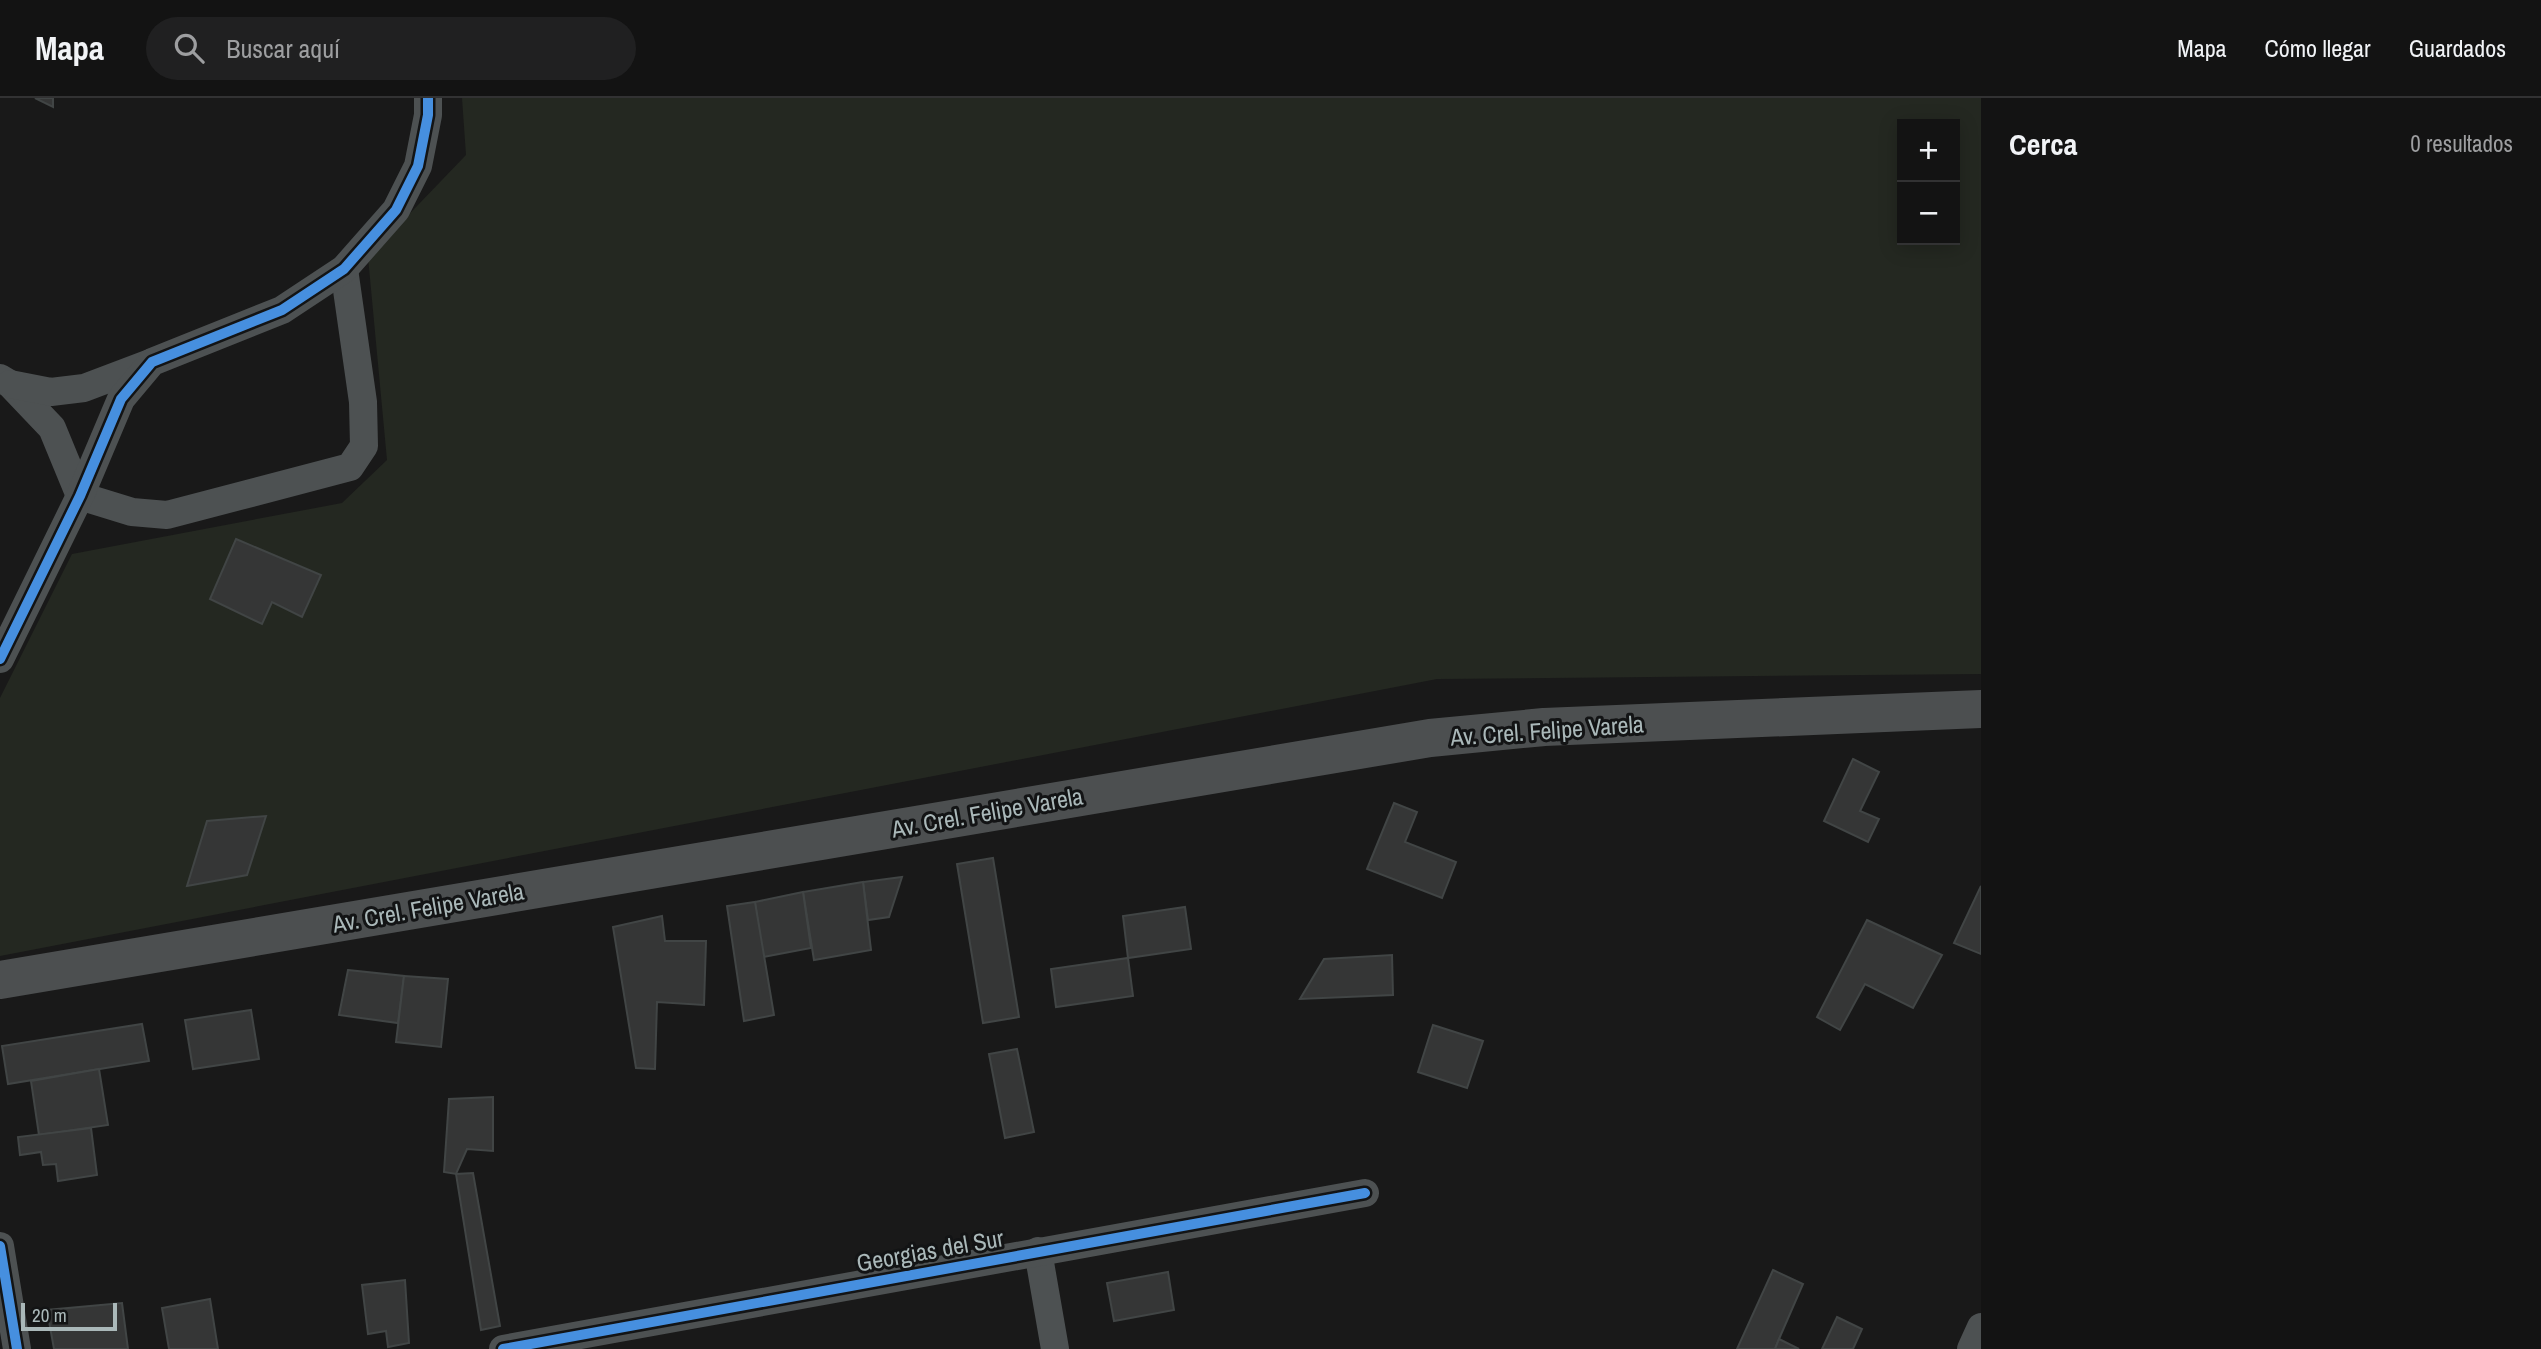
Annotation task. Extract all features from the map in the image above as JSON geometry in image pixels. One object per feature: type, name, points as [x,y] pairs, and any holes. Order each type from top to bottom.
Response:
[{"type":"main road","name":"Av. Crel. Felipe Varela","points":[[0,980],[1430,738],[1544,727],[1981,709]]},
{"type":"street","points":[[5,381],[51,391],[84,388],[282,310],[344,269],[396,210],[418,166],[428,115],[428,98]]},
{"type":"street","points":[[80,496],[132,512],[167,515],[349,467],[364,446],[363,402],[344,269]]},
{"type":"street","points":[[0,659],[80,496],[121,399],[152,362]]},
{"type":"street","points":[[5,381],[52,428],[80,496]]},
{"type":"street","name":"Georgias del Sur","points":[[503,1349],[1365,1193]]},
{"type":"street","points":[[0,1246],[17,1349]]},
{"type":"street","points":[[1038,1251],[1055,1349]]},
{"type":"street","points":[[1971,1349],[1981,1327]]},
{"type":"shaded area","points":[[462,98],[1981,98],[1981,674],[1437,679],[0,956],[0,698],[72,554],[342,503],[387,460],[368,257],[466,155]]},
{"type":"building","points":[[35,98],[53,98],[53,107]]},
{"type":"building","points":[[236,539],[321,575],[302,617],[272,602],[262,624],[210,599]]},
{"type":"building","points":[[1853,759],[1879,772],[1860,811],[1879,819],[1868,842],[1824,821]]},
{"type":"building","points":[[1394,803],[1417,812],[1405,842],[1456,862],[1442,898],[1367,869]]},
{"type":"building","points":[[266,816],[247,875],[187,886],[207,821]]},
{"type":"building","points":[[993,858],[1019,1017],[983,1023],[957,864]]},
{"type":"building","points":[[902,877],[889,917],[868,920],[863,882]]},
{"type":"building","points":[[863,882],[871,950],[814,960],[803,892]]},
{"type":"building","points":[[1981,886],[1981,954],[1954,943]]},
{"type":"building","points":[[803,892],[811,948],[763,957],[755,902]]},
{"type":"building","points":[[755,902],[774,1015],[744,1021],[727,906]]},
{"type":"building","points":[[1185,907],[1191,949],[1128,958],[1123,916]]},
{"type":"building","points":[[662,916],[665,941],[706,941],[704,1005],[657,1002],[655,1069],[636,1068],[613,927]]},
{"type":"building","points":[[1867,920],[1942,955],[1913,1008],[1865,984],[1840,1030],[1817,1017]]},
{"type":"building","points":[[1392,955],[1393,995],[1300,999],[1324,959]]},
{"type":"building","points":[[1128,958],[1133,996],[1056,1007],[1051,969]]},
{"type":"building","points":[[348,970],[404,976],[398,1023],[339,1015]]},
{"type":"building","points":[[404,976],[448,979],[441,1047],[396,1042]]},
{"type":"building","points":[[251,1010],[259,1059],[193,1069],[185,1020]]},
{"type":"building","points":[[142,1024],[149,1061],[8,1084],[2,1046]]},
{"type":"building","points":[[1433,1025],[1483,1041],[1467,1088],[1418,1072]]},
{"type":"building","points":[[1017,1049],[1034,1132],[1005,1138],[989,1054]]},
{"type":"building","points":[[99,1069],[108,1125],[39,1135],[31,1081]]},
{"type":"building","points":[[493,1097],[493,1151],[467,1149],[456,1174],[444,1172],[449,1099]]},
{"type":"building","points":[[91,1128],[97,1175],[58,1181],[56,1164],[43,1165],[41,1152],[20,1155],[18,1137]]},
{"type":"building","points":[[473,1173],[500,1326],[481,1330],[456,1174]]},
{"type":"building","points":[[1773,1270],[1803,1284],[1775,1349],[1737,1349]]},
{"type":"building","points":[[1168,1272],[1174,1310],[1114,1321],[1107,1283]]},
{"type":"building","points":[[405,1280],[409,1343],[388,1347],[386,1331],[368,1334],[362,1285]]},
{"type":"building","points":[[210,1299],[218,1349],[169,1349],[162,1308]]},
{"type":"building","points":[[122,1303],[128,1349],[54,1349],[47,1310]]},
{"type":"building","points":[[1837,1317],[1862,1329],[1853,1349],[1822,1349]]},
{"type":"building","points":[[1779,1339],[1799,1349],[1775,1349]]},
{"type":"cycle path","points":[[0,659],[80,496],[121,399],[152,362],[282,310],[344,269],[396,210],[418,166],[428,115],[428,98]]},
{"type":"cycle path","points":[[503,1349],[1365,1193]]},
{"type":"cycle path","points":[[0,1246],[17,1349]]}]
